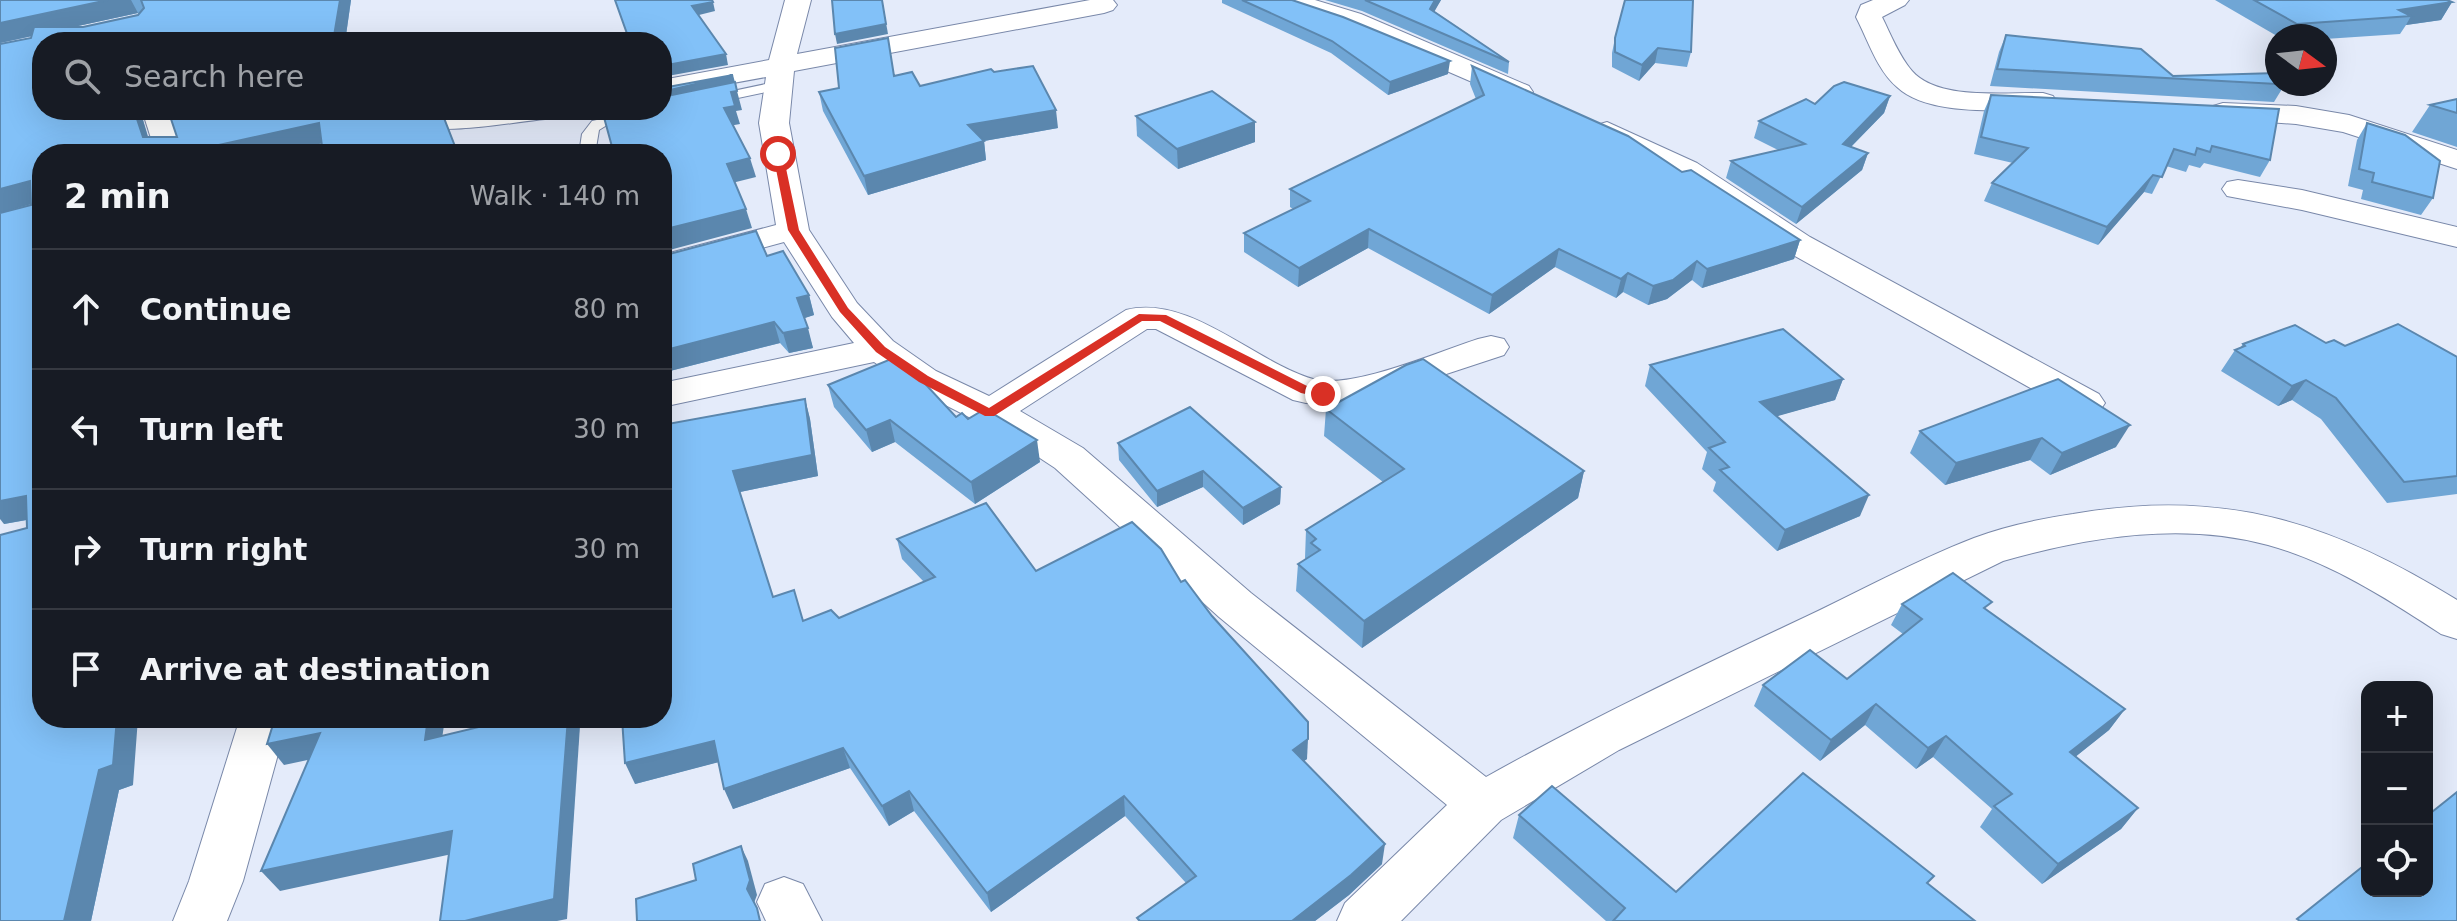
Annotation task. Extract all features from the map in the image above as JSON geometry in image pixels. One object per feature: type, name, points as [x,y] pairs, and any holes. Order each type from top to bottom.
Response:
[{"type":"street","points":[[798,0],[780,75],[774,123],[793,230],[844,310],[880,349],[923,379],[1022,428],[1069,458],[1235,605],[1483,804]]},
{"type":"street","points":[[1289,0],[1352,20],[1563,111],[1686,170],[1751,210],[1798,244],[2086,403]]},
{"type":"street","points":[[1896,0],[1870,10],[1869,17],[1904,80],[1918,92],[1938,97],[2070,103]]},
{"type":"street","points":[[672,87],[780,75],[1104,5]]},
{"type":"street","points":[[2198,110],[2326,119],[2457,160]]},
{"type":"street","points":[[159,120],[168,144]]},
{"type":"street","points":[[2238,189],[2302,200],[2457,237]]},
{"type":"street","points":[[672,262],[793,230]]},
{"type":"street","points":[[990,413],[1139,318],[1162,318],[1306,391],[1323,394],[1349,394],[1491,347]]},
{"type":"street","points":[[672,393],[880,349]]},
{"type":"street","points":[[1364,921],[1483,804],[1616,729],[1989,549],[2039,534],[2105,522],[2170,519],[2276,532],[2331,553],[2402,588],[2457,622]]},
{"type":"street","points":[[200,921],[216,881],[261,728]]},
{"type":"lane","points":[[672,107],[780,75]]},
{"type":"lane","points":[[587,144],[588,131],[594,124],[613,120]]},
{"type":"building","points":[[0,0],[108,0],[0,23]]},
{"type":"building","points":[[141,0],[340,0],[335,32],[33,32],[34,27],[83,27],[138,15],[144,8]]},
{"type":"building","points":[[615,0],[712,0],[692,6],[726,54],[672,64],[672,32],[626,32]]},
{"type":"building","points":[[832,0],[882,0],[886,24],[835,34]]},
{"type":"building","points":[[1242,0],[1292,0],[1343,17],[1450,61],[1390,82],[1332,41]]},
{"type":"building","points":[[1365,0],[1435,0],[1430,9],[1509,62]]},
{"type":"building","points":[[1625,0],[1693,0],[1691,52],[1658,48],[1642,65],[1615,52],[1615,38]]},
{"type":"building","points":[[2254,0],[2452,2],[2399,10],[2411,16],[2297,24]]},
{"type":"building","points":[[32,34],[32,120],[137,120],[143,137],[177,137],[171,120],[445,120],[454,144],[322,144],[319,123],[223,144],[32,144],[32,728],[116,728],[113,765],[99,770],[64,921],[0,921],[0,535],[27,528],[26,496],[0,501],[0,213],[31,205],[30,181],[0,189],[0,44],[31,38]]},
{"type":"building","points":[[2006,35],[2141,49],[2173,76],[2265,73],[2265,83],[1997,69]]},
{"type":"building","points":[[888,38],[894,76],[912,72],[920,86],[991,69],[994,72],[1033,66],[1056,110],[968,125],[984,141],[864,176],[819,92],[839,88],[835,48]]},
{"type":"building","points":[[1472,66],[1628,136],[1682,172],[1691,170],[1800,240],[1707,269],[1697,261],[1673,280],[1653,286],[1628,273],[1621,279],[1559,249],[1492,295],[1369,229],[1299,268],[1244,233],[1310,201],[1290,189],[1484,95]]},
{"type":"building","points":[[733,75],[672,90],[672,86]]},
{"type":"building","points":[[735,82],[737,91],[731,92],[735,106],[724,108],[750,158],[727,164],[746,209],[672,228],[672,144],[611,144],[605,120],[672,120],[672,95]]},
{"type":"building","points":[[1844,82],[1890,96],[1843,144],[1868,153],[1802,207],[1731,161],[1805,144],[1759,121],[1806,99],[1815,104],[1834,86]]},
{"type":"building","points":[[1212,91],[1255,122],[1177,149],[1136,116]]},
{"type":"building","points":[[1991,95],[2279,109],[2270,160],[2212,146],[2210,152],[2197,148],[2195,155],[2174,149],[2162,177],[2153,175],[2107,227],[1992,183],[2028,148],[1981,137]]},
{"type":"building","points":[[2457,99],[2457,113],[2430,105]]},
{"type":"building","points":[[2367,123],[2405,135],[2440,161],[2433,198],[2372,182],[2374,173],[2359,169]]},
{"type":"building","points":[[756,231],[767,256],[783,251],[809,295],[797,298],[808,328],[783,333],[774,322],[672,348],[672,253]]},
{"type":"building","points":[[2398,324],[2457,357],[2457,476],[2404,482],[2336,398],[2306,380],[2292,386],[2235,350],[2245,346],[2243,344],[2295,325],[2326,343],[2334,340],[2345,346]]},
{"type":"building","points":[[1783,329],[1843,379],[1760,402],[1869,495],[1785,530],[1720,470],[1729,467],[1709,448],[1725,442],[1650,365]]},
{"type":"building","points":[[891,359],[916,374],[956,417],[962,413],[968,419],[985,409],[1037,440],[971,482],[890,420],[866,430],[828,385]]},
{"type":"building","points":[[1423,359],[1584,471],[1364,621],[1298,564],[1320,550],[1311,543],[1316,539],[1306,530],[1404,469],[1326,409],[1406,365]]},
{"type":"building","points":[[2058,379],[2130,425],[2062,453],[2042,438],[1956,463],[1920,431]]},
{"type":"building","points":[[805,399],[812,455],[733,471],[773,597],[794,590],[803,621],[831,610],[839,618],[935,577],[897,539],[986,503],[1036,571],[1132,522],[1161,549],[1181,582],[1185,580],[1212,616],[1308,722],[1308,739],[1293,750],[1385,844],[1292,921],[1140,921],[1137,918],[1196,876],[1124,796],[987,893],[909,791],[882,806],[843,748],[724,789],[714,741],[625,763],[623,728],[672,728],[672,423]]},
{"type":"building","points":[[1190,407],[1281,487],[1243,508],[1203,471],[1157,491],[1118,443]]},
{"type":"building","points":[[1953,573],[1992,602],[1984,608],[2125,709],[2070,752],[2138,808],[2058,864],[1994,806],[2012,794],[1946,736],[1928,748],[1876,704],[1831,740],[1763,685],[1810,650],[1847,679],[1922,619],[1902,604]]},
{"type":"building","points":[[272,728],[427,728],[425,740],[475,728],[567,728],[554,899],[465,921],[440,921],[452,831],[261,871],[320,733],[267,744]]},
{"type":"building","points":[[1803,773],[1934,876],[1927,883],[1975,921],[1613,921],[1625,908],[1519,815],[1552,786],[1676,892]]},
{"type":"building","points":[[2457,792],[2457,921],[2297,919],[2361,868],[2361,897],[2433,897],[2433,811]]},
{"type":"building","points":[[741,846],[750,880],[747,889],[760,921],[637,921],[636,899],[696,880],[693,864]]},
{"type":"route","points":[[778,154],[793,230],[844,310],[880,349],[923,379],[990,413],[1139,318],[1162,318],[1306,391],[1323,394]]}]
